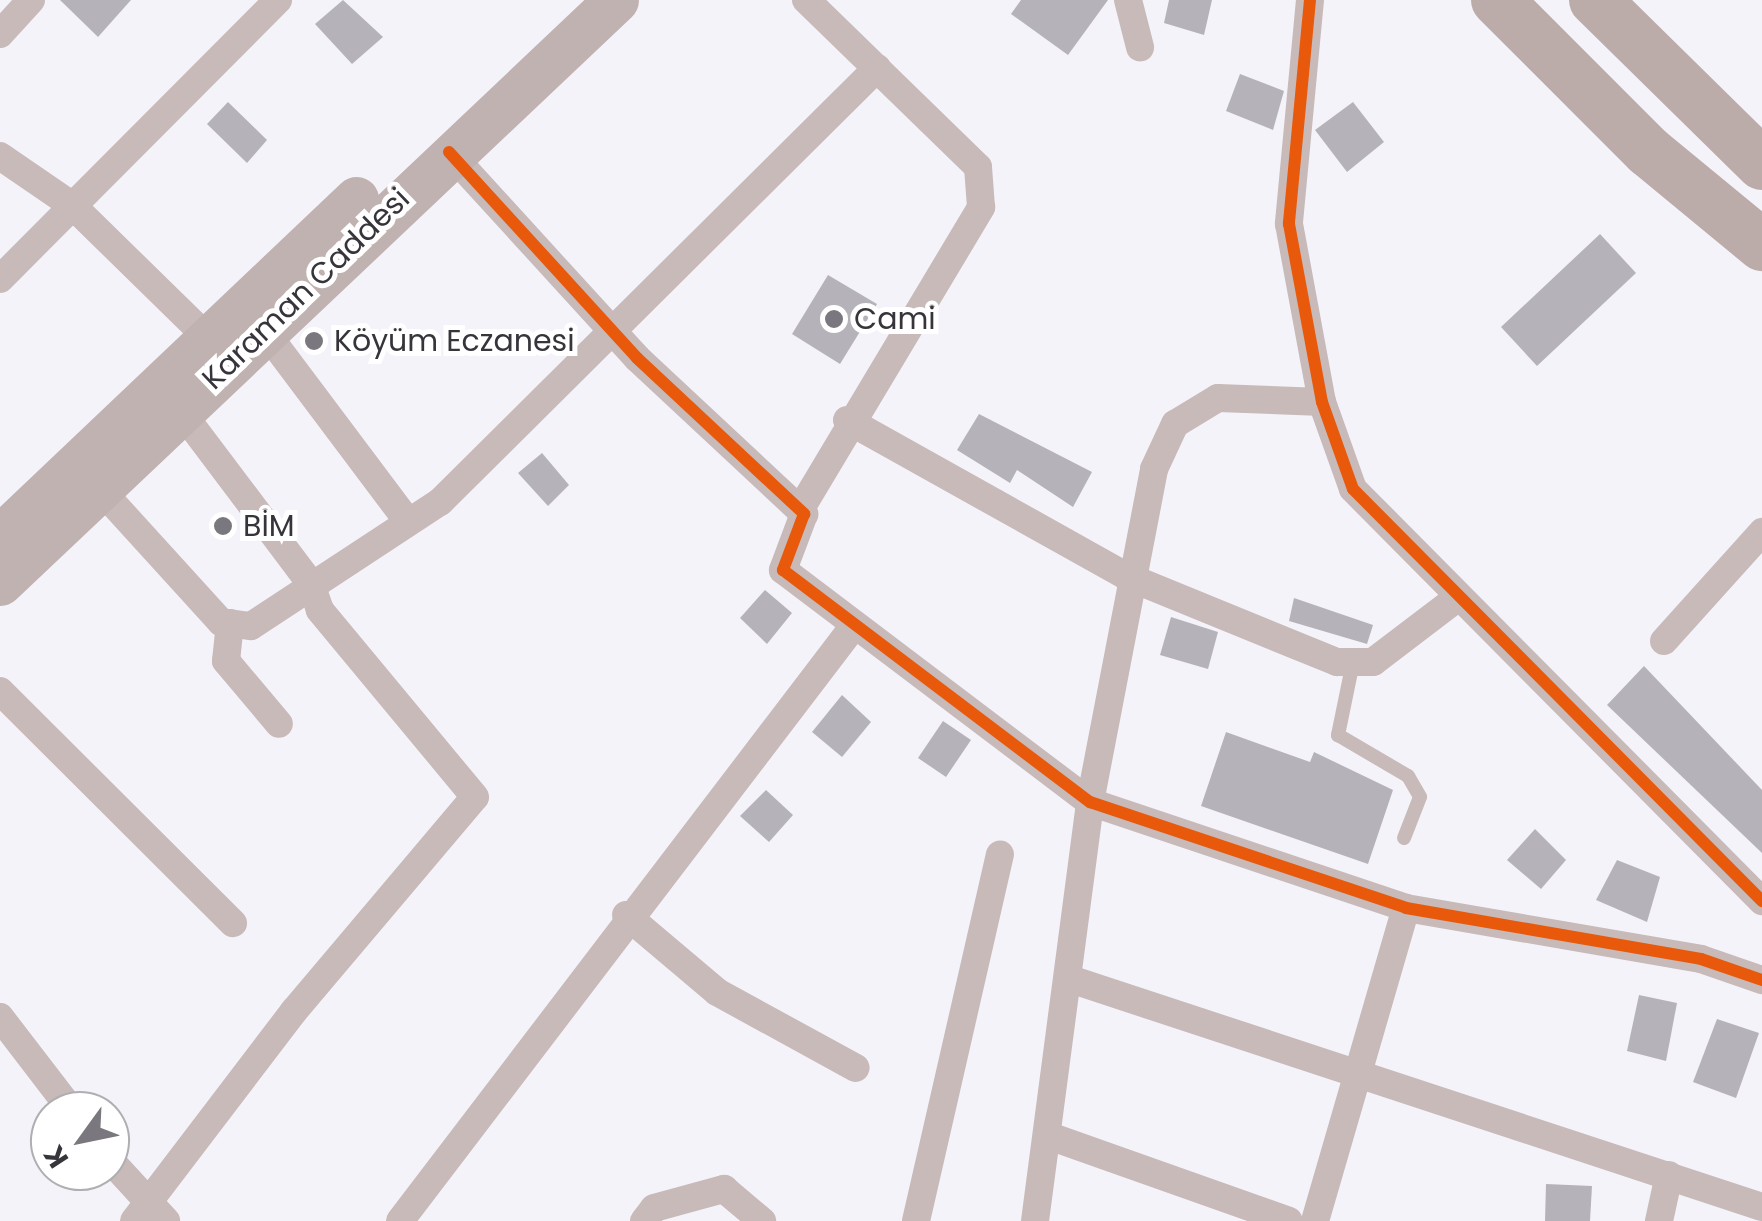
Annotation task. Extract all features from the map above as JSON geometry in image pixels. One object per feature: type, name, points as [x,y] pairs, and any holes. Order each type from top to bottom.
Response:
[{"type":"highway","points":[[1496,0],[1648,151],[1762,245]]},
{"type":"highway","points":[[1539,0],[1762,226]]},
{"type":"highway","points":[[1595,0],[1762,164]]},
{"type":"highway","points":[[1637,0],[1762,128]]},
{"type":"main road","name":"Karaman Caddesi","points":[[0,537],[570,0]]},
{"type":"main road","name":"Karaman Caddesi","points":[[0,583],[448,152],[616,0]]},
{"type":"street","points":[[0,34],[32,0]]},
{"type":"street","points":[[0,279],[278,0]]},
{"type":"street","points":[[806,0],[978,167],[981,207],[848,420],[800,510],[783,570],[853,628],[1090,802],[1406,908],[1701,960],[1762,980]]},
{"type":"street","points":[[1128,0],[1140,47]]},
{"type":"street","points":[[1310,0],[1289,224],[1322,402],[1353,489],[1762,901]]},
{"type":"street","points":[[99,488],[230,623],[252,626],[310,584],[440,502],[877,68]]},
{"type":"street","points":[[448,152],[614,327],[800,510]]},
{"type":"street","points":[[0,156],[74,206],[208,337]]},
{"type":"street","points":[[264,330],[408,522]]},
{"type":"street","points":[[1035,1221],[1052,1136],[1073,980],[1090,802],[1126,576],[1175,424],[1218,398],[1322,402]]},
{"type":"street","points":[[130,1189],[148,1216],[476,797],[320,610],[310,584],[180,410]]},
{"type":"street","points":[[848,420],[1126,576],[1353,662],[1373,662],[1457,598]]},
{"type":"street","points":[[1664,641],[1762,532]]},
{"type":"street","points":[[230,623],[221,642],[226,661],[278,724]]},
{"type":"street","points":[[400,1221],[626,915],[853,628]]},
{"type":"street","points":[[0,690],[233,924]]},
{"type":"street","points":[[916,1221],[1000,854]]},
{"type":"street","points":[[1315,1221],[1364,1074],[1406,908]]},
{"type":"street","points":[[626,915],[717,992],[856,1068]]},
{"type":"street","points":[[1073,980],[1762,1206]]},
{"type":"street","points":[[0,1018],[57,1091]]},
{"type":"street","points":[[1052,1136],[1289,1221]]},
{"type":"street","points":[[1658,1221],[1669,1175]]},
{"type":"street","points":[[644,1221],[654,1208],[724,1190],[762,1221]]},
{"type":"lane","points":[[1353,662],[1338,734],[1408,776],[1420,797],[1404,838]]},
{"type":"building","points":[[60,0],[131,0],[98,37]]},
{"type":"building","points":[[343,0],[383,37],[352,64],[315,24]]},
{"type":"building","points":[[1021,0],[1108,0],[1068,55],[1011,14]]},
{"type":"building","points":[[1169,0],[1212,0],[1204,35],[1164,23]]},
{"type":"building","points":[[1240,74],[1284,91],[1273,130],[1226,111]]},
{"type":"building","points":[[228,102],[267,140],[247,163],[207,124]]},
{"type":"building","points":[[1353,102],[1384,142],[1347,172],[1315,130]]},
{"type":"building","points":[[1600,234],[1636,273],[1537,366],[1501,327]]},
{"type":"building","name":"Cami","points":[[828,275],[877,304],[840,364],[792,334]]},
{"type":"building","points":[[979,414],[1092,472],[1073,507],[1017,470],[1010,483],[957,450]]},
{"type":"building","points":[[542,453],[569,485],[548,506],[518,473]]},
{"type":"building","points":[[765,590],[792,613],[767,644],[740,618]]},
{"type":"building","points":[[1294,598],[1373,625],[1367,644],[1289,621]]},
{"type":"building","points":[[1171,617],[1218,632],[1208,669],[1160,655]]},
{"type":"building","points":[[1644,666],[1762,790],[1762,853],[1607,705]]},
{"type":"building","points":[[842,695],[871,722],[842,757],[812,732]]},
{"type":"building","points":[[943,721],[971,740],[946,777],[918,758]]},
{"type":"building","points":[[1226,732],[1310,762],[1314,752],[1393,790],[1368,864],[1201,806]]},
{"type":"building","points":[[766,790],[793,815],[769,842],[740,816]]},
{"type":"building","points":[[1535,829],[1566,860],[1541,889],[1507,860]]},
{"type":"building","points":[[1617,860],[1660,877],[1647,922],[1596,900]]},
{"type":"building","points":[[1639,995],[1677,1003],[1666,1061],[1627,1051]]},
{"type":"building","points":[[1717,1019],[1759,1033],[1736,1098],[1693,1082]]},
{"type":"building","points":[[1546,1184],[1592,1186],[1590,1221],[1545,1221]]},
{"type":"cycle path","points":[[1310,0],[1289,224],[1322,402],[1353,489],[1762,901]]},
{"type":"cycle path","points":[[449,152],[637,358],[804,514],[783,570],[1090,802],[1406,908],[1701,959],[1762,980]]},
{"type":"place","name":"Cami","points":[[834,319]]},
{"type":"place","name":"Köyüm Eczanesi","points":[[314,341]]},
{"type":"place","name":"BİM","points":[[223,526]]}]
